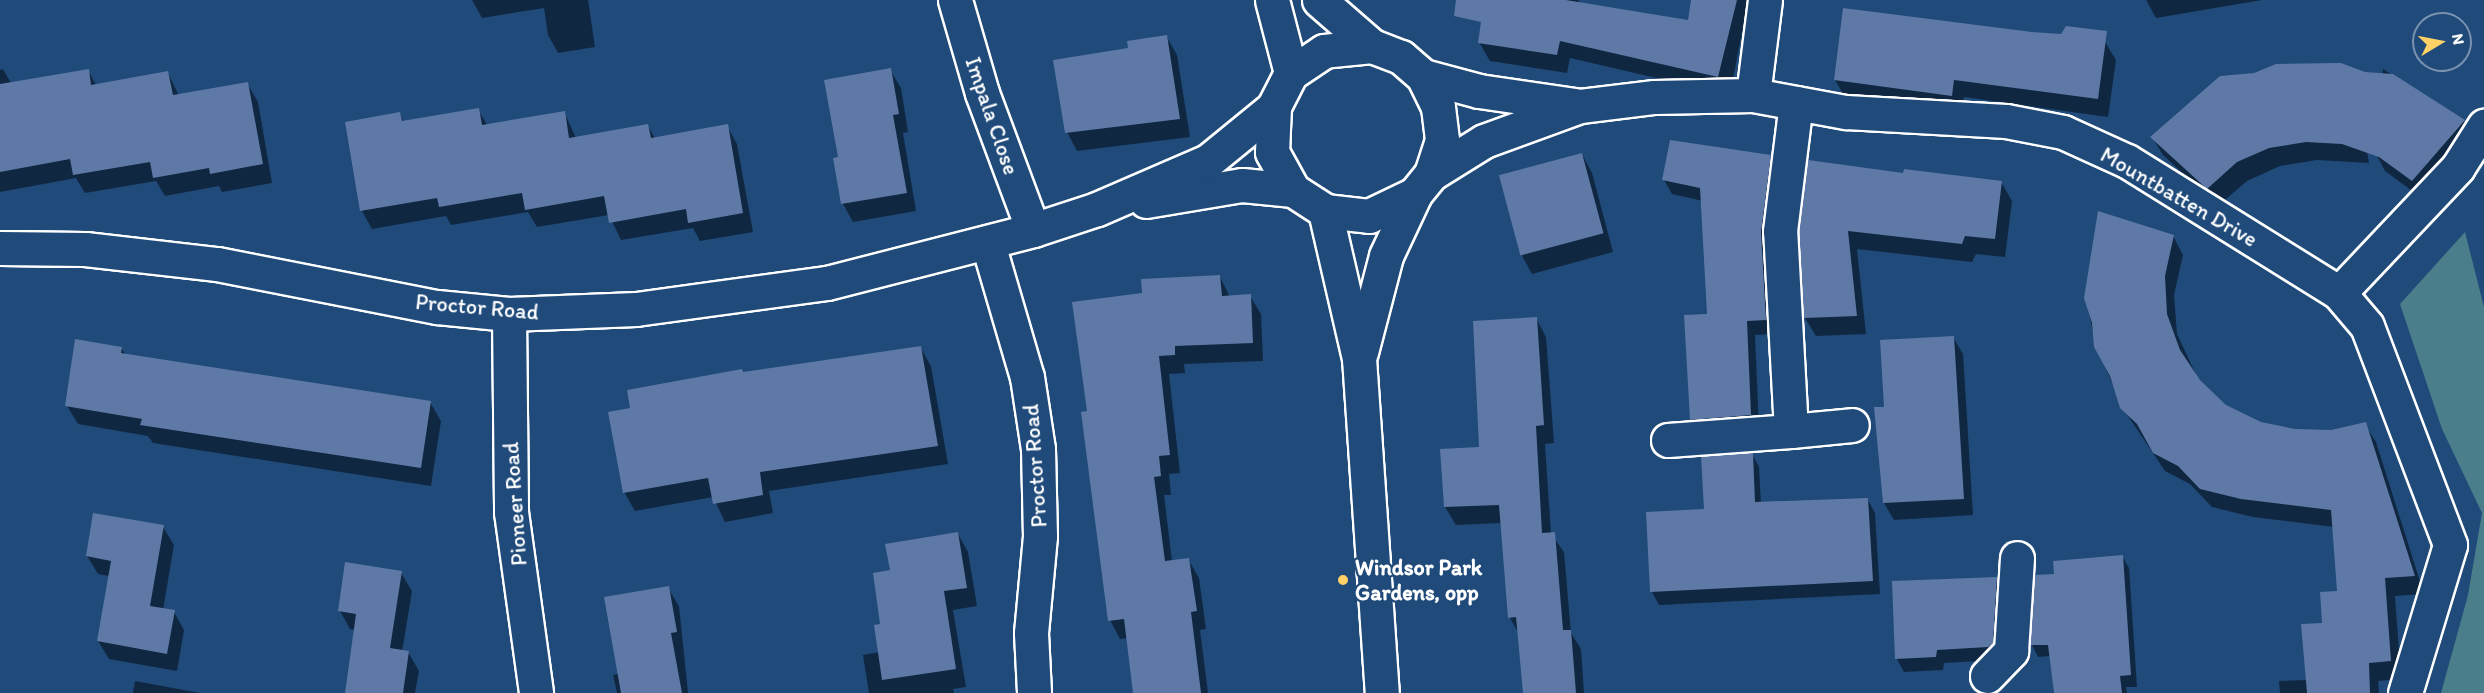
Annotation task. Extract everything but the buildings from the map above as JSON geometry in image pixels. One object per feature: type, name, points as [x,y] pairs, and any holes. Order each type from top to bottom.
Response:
[{"type":"street","name":"Impala Close","points":[[955,0],[982,93],[1033,230]]},
{"type":"street","points":[[1272,0],[1291,74]]},
{"type":"street","points":[[1318,0],[1372,46],[1401,57],[1423,76],[1438,107],[1442,140],[1423,184],[1386,255],[1359,358]]},
{"type":"street","points":[[1753,95],[1766,0]]},
{"type":"street","points":[[1372,46],[1324,51],[1291,74],[1274,107],[1272,152],[1293,190],[1325,211],[1369,216],[1423,184]]},
{"type":"street","name":"Mountbatten Drive","points":[[1423,76],[1479,91],[1580,106]]},
{"type":"street","name":"Mountbatten Drive","points":[[1423,184],[1484,141],[1580,106],[1654,97],[1753,95],[1914,119],[2006,121],[2062,132],[2127,161],[2339,293],[2367,326],[2450,545],[2405,693]]},
{"type":"street","points":[[1791,430],[1780,231],[1796,103]]},
{"type":"street","name":"Proctor Road","points":[[0,248],[85,249],[217,264],[437,307],[508,314],[636,309],[815,285],[988,244],[1033,230],[1097,209],[1208,161],[1274,107]]},
{"type":"street","points":[[2339,293],[2458,167],[2484,126]]},
{"type":"street","name":"Proctor Road","points":[[1097,209],[1242,185],[1293,190]]},
{"type":"street","points":[[1325,211],[1359,358],[1382,693]]},
{"type":"street","name":"Proctor Road","points":[[988,244],[1027,377],[1038,449],[1040,536],[1031,633],[1034,693]]},
{"type":"street","name":"Pioneer Road","points":[[508,314],[510,512],[536,693]]},
{"type":"street","points":[[1668,441],[1852,425]]},
{"type":"street","points":[[1987,676],[2011,651],[2017,558]]},
{"type":"green space","points":[[2465,232],[2484,307],[2484,693],[2441,693],[2468,595],[2482,513],[2442,429],[2400,304]]},
{"type":"place","name":"Windsor Park Gardens, opp","points":[[1343,580]]}]
